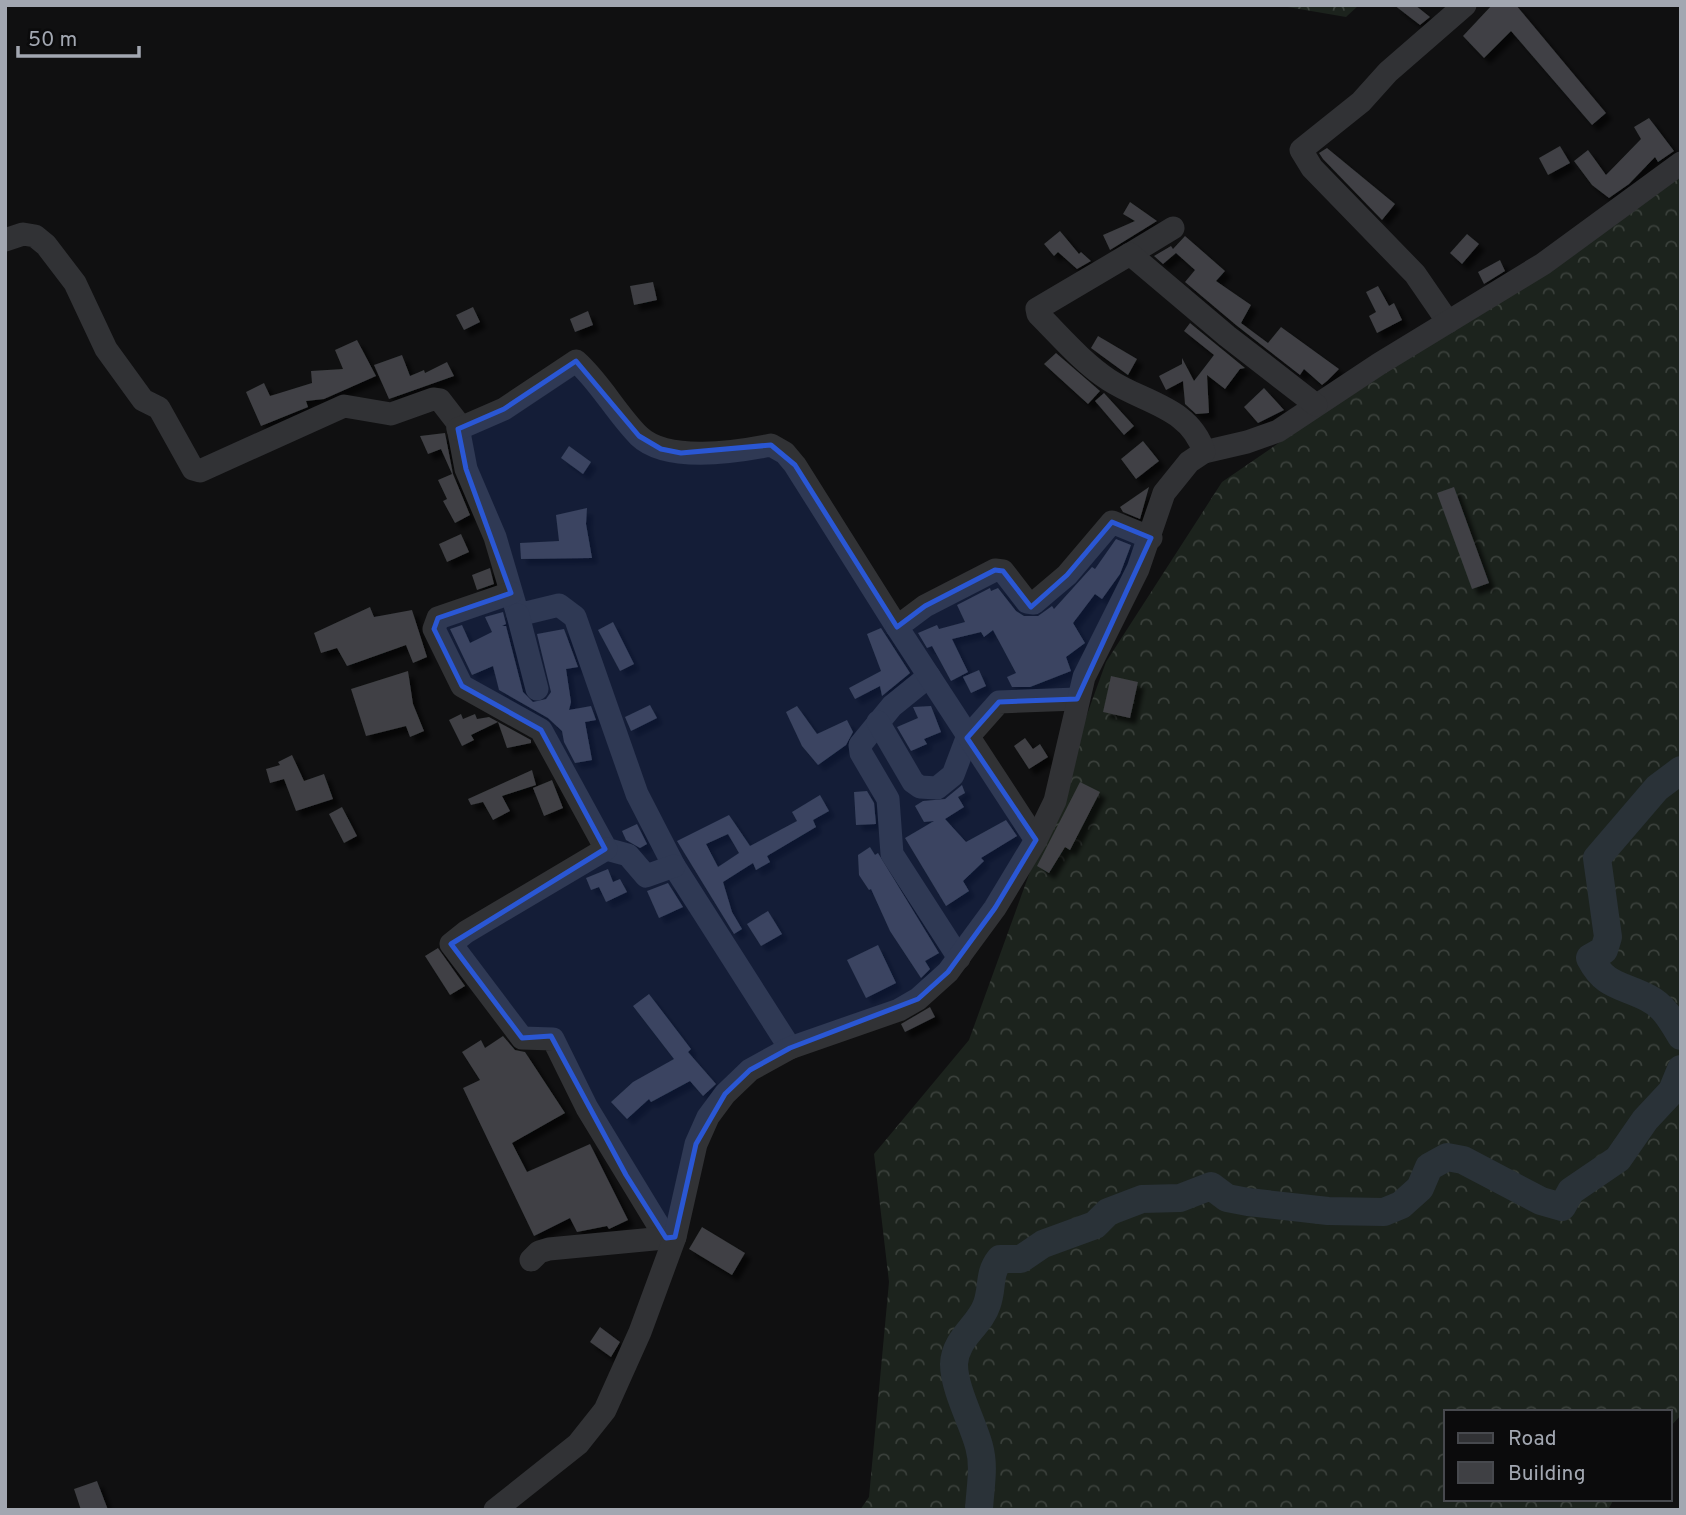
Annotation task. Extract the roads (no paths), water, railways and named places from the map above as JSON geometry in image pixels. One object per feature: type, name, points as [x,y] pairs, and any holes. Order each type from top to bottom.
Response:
[{"type":"street","points":[[1448,322],[1415,274],[1312,168],[1301,150],[1361,102],[1388,72],[1465,5]]},
{"type":"street","points":[[495,1510],[578,1444],[605,1410],[640,1332],[696,1144],[708,1116],[724,1094],[750,1070],[790,1048],[899,1010],[932,988],[960,958],[995,908],[1036,840],[1060,782],[1084,677],[1151,538],[1164,493],[1189,462],[1204,452],[1247,442],[1278,431],[1543,264],[1681,163]]},
{"type":"street","points":[[1173,228],[1037,309],[1038,314],[1087,363],[1108,379],[1159,404],[1190,424],[1199,437],[1204,452]]},
{"type":"street","points":[[5,240],[23,234],[35,236],[46,245],[75,284],[106,349],[143,400],[159,408],[193,470],[200,471],[320,415],[350,405],[391,414],[437,398],[454,417],[466,469],[495,537],[537,689]]},
{"type":"street","points":[[1130,254],[1227,336],[1316,405]]},
{"type":"street","points":[[458,429],[504,409],[576,361],[639,436],[660,449],[681,453],[771,445],[785,453],[967,738],[1036,840]]},
{"type":"street","points":[[897,627],[925,606],[995,570],[1003,571],[1027,602],[1034,603],[1067,575],[1112,522],[1151,538]]},
{"type":"street","points":[[511,593],[438,618],[434,629],[462,686],[541,730],[606,849]]},
{"type":"street","points":[[518,615],[559,605],[575,617],[636,794],[674,866],[790,1048]]},
{"type":"street","points":[[929,676],[892,706],[860,745],[861,753],[890,807],[891,854],[960,958]]},
{"type":"street","points":[[878,722],[913,782],[928,789],[947,783],[967,738],[999,702],[1077,699]]},
{"type":"street","points":[[670,1238],[587,1108],[552,1039],[522,1038],[451,944],[460,936],[606,849],[628,855],[646,876],[674,866]]},
{"type":"street","points":[[531,1260],[538,1252],[549,1249],[670,1238]]},
{"type":"waterway","points":[[1681,770],[1657,788],[1597,858],[1608,937],[1604,950],[1590,958],[1608,980],[1659,1005],[1681,1036]]},
{"type":"waterway","points":[[979,1510],[981,1454],[957,1384],[954,1364],[955,1355],[963,1339],[984,1312],[992,1275],[1000,1259],[1021,1259],[1043,1244],[1095,1225],[1108,1212],[1142,1199],[1180,1198],[1211,1186],[1227,1198],[1248,1202],[1328,1211],[1384,1212],[1401,1205],[1420,1188],[1429,1167],[1447,1157],[1463,1160],[1541,1201],[1562,1207],[1571,1191],[1618,1159],[1645,1120],[1672,1091],[1681,1069]]}]
